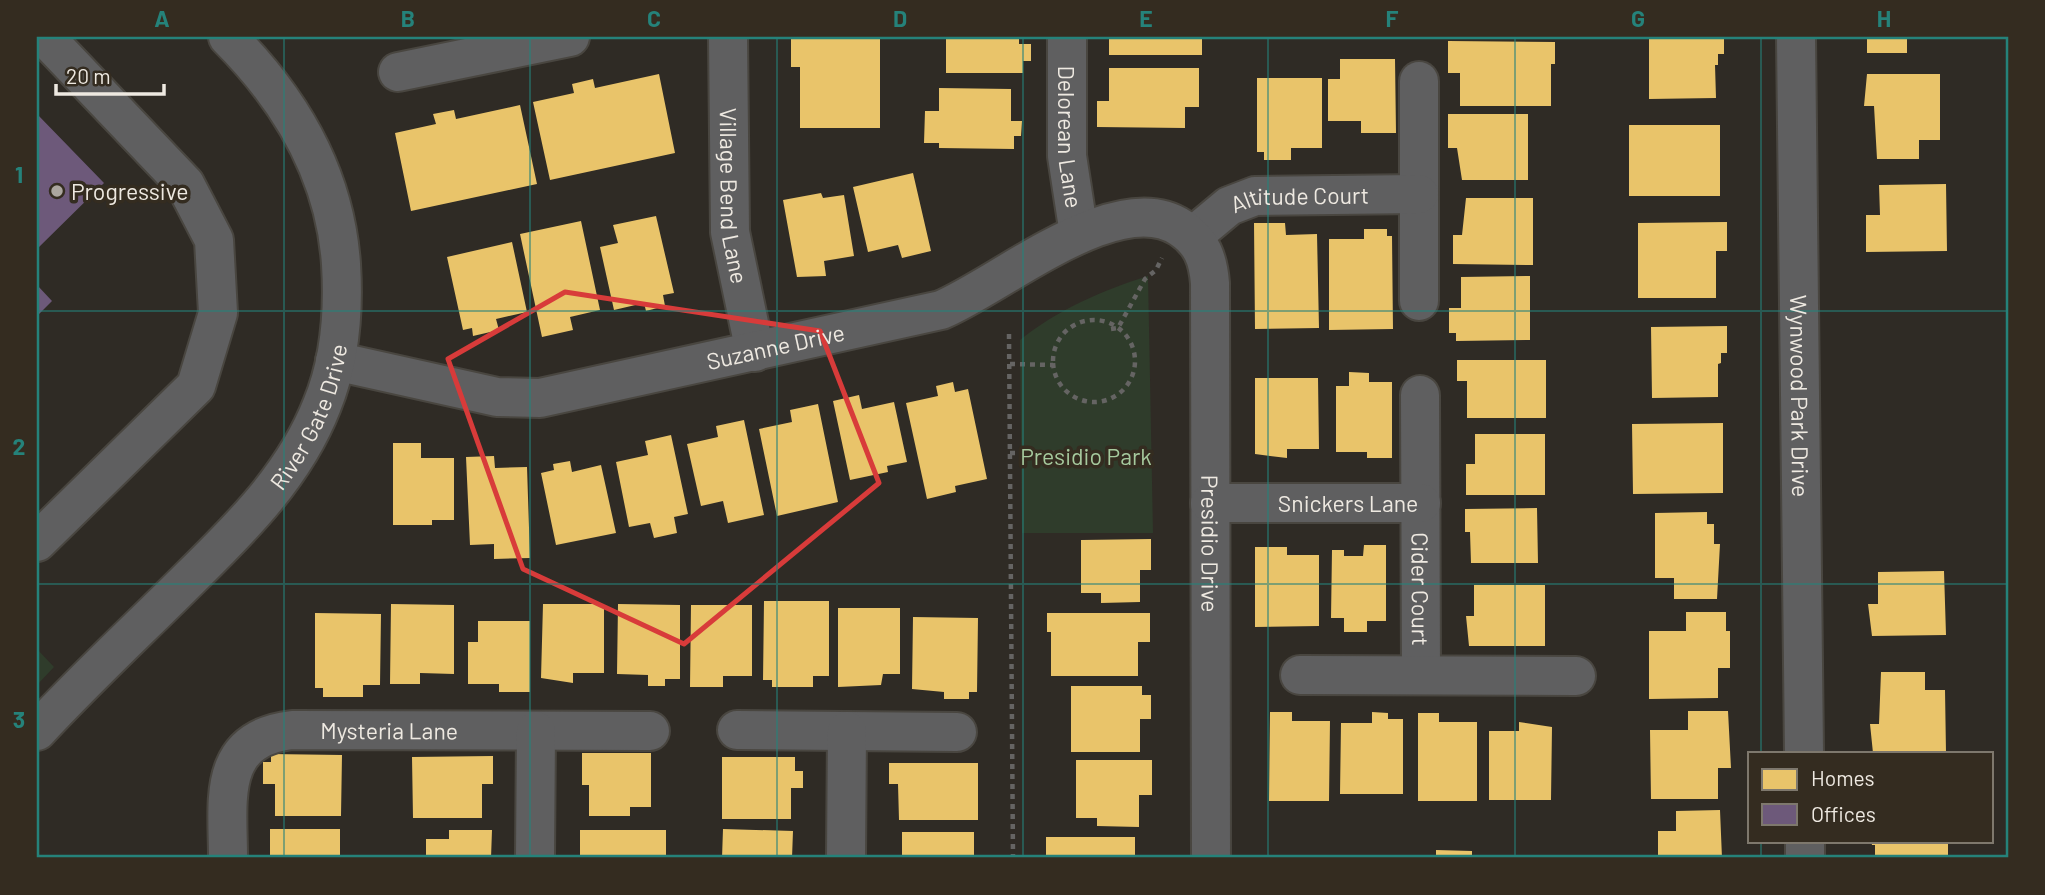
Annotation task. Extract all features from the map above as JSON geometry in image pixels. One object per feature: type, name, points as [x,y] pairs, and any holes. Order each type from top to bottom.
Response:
[{"type":"street","points":[[37,542],[196,386],[218,313],[214,240],[186,184],[45,37]]},
{"type":"street","name":"River Gate Drive","points":[[37,731],[233,535],[270,493],[312,428],[335,361],[341,330],[342,275],[330,196],[295,118],[262,73],[228,37]]},
{"type":"street","points":[[398,72],[519,42],[570,37]]},
{"type":"street","name":"Village Bend Lane","points":[[728,37],[730,232],[755,352]]},
{"type":"street","name":"Delorean Lane","points":[[1067,37],[1067,156],[1079,234]]},
{"type":"street","name":"Wynwood Park Drive","points":[[1796,37],[1804,752]]},
{"type":"street","points":[[1419,81],[1419,301]]},
{"type":"street","name":"Altitude Court","points":[[1179,243],[1222,210],[1255,196],[1419,194]]},
{"type":"street","name":"Suzanne Drive","points":[[335,361],[497,397],[525,400],[941,310],[980,293],[1079,234],[1120,220],[1139,217],[1168,220],[1179,243]]},
{"type":"street","name":"Presidio Drive","points":[[1179,243],[1206,256],[1210,282],[1211,858]]},
{"type":"street","name":"Snickers Lane","points":[[1210,503],[1421,503],[1420,395]]},
{"type":"street","name":"Cider Court","points":[[1421,503],[1421,676]]},
{"type":"street","name":"Cider Court","points":[[1300,675],[1576,676]]},
{"type":"street","name":"Mysteria Lane","points":[[228,858],[231,774],[244,750],[267,736],[292,730],[650,731]]},
{"type":"street","points":[[737,730],[957,732]]},
{"type":"street","points":[[536,731],[536,858]]},
{"type":"street","points":[[846,858],[847,731]]},
{"type":"path","points":[[1118,328],[1145,279],[1179,243]]},
{"type":"path","points":[[1096,320],[1118,328],[1132,346],[1133,369],[1123,389],[1114,397],[1103,401],[1080,400],[1061,386],[1053,365],[1057,342],[1073,325],[1096,320]]},
{"type":"path","points":[[1111,329],[1118,328]]},
{"type":"path","points":[[1009,334],[1013,858]]},
{"type":"path","points":[[1010,365],[1053,365]]},
{"type":"path","points":[[1010,453],[1067,453]]},
{"type":"highlighted area","points":[[565,292],[820,331],[879,483],[684,644],[523,569],[448,359]]},
{"type":"green space","name":"Presidio Park","points":[[1148,276],[1153,533],[1022,533],[1020,340],[1049,319],[1081,302]]},
{"type":"green space","points":[[37,649],[54,667],[37,685]]},
{"type":"building: Homes","points":[[791,37],[880,37],[880,128],[800,128],[800,67],[791,67]]},
{"type":"building: Homes","points":[[946,37],[1019,37],[1019,44],[1031,44],[1031,61],[1023,61],[1023,73],[946,73]]},
{"type":"building: Homes","points":[[1109,37],[1202,37],[1202,55],[1109,55]]},
{"type":"building: Homes","points":[[1649,37],[1724,37],[1724,54],[1718,54],[1718,65],[1715,65],[1716,98],[1649,99]]},
{"type":"building: Homes","points":[[1867,37],[1907,37],[1907,53],[1867,53]]},
{"type":"building: Homes","points":[[1448,41],[1555,42],[1555,64],[1551,64],[1551,106],[1460,106],[1460,73],[1448,73]]},
{"type":"building: Homes","points":[[1340,59],[1395,59],[1396,133],[1361,133],[1361,121],[1328,121],[1328,79],[1340,79]]},
{"type":"building: Homes","points":[[1109,68],[1199,68],[1199,107],[1185,107],[1185,128],[1097,127],[1097,101],[1109,101]]},
{"type":"building: Homes","points":[[659,74],[675,153],[550,180],[533,102],[574,93],[572,84],[593,79],[595,88]]},
{"type":"building: Homes","points":[[1867,74],[1940,74],[1940,140],[1919,140],[1919,159],[1877,159],[1874,106],[1864,106]]},
{"type":"building: Homes","points":[[1257,78],[1322,78],[1322,148],[1291,148],[1291,160],[1264,160],[1264,152],[1257,152]]},
{"type":"building: Homes","points":[[939,88],[1011,89],[1011,121],[1022,121],[1021,136],[1014,136],[1014,149],[939,148],[939,143],[924,143],[925,111],[939,111]]},
{"type":"building: Homes","points":[[520,105],[537,184],[411,211],[395,133],[436,124],[433,114],[454,110],[456,119]]},
{"type":"building: Homes","points":[[1448,114],[1528,114],[1528,180],[1462,180],[1457,148],[1448,148]]},
{"type":"building: Homes","points":[[1629,125],[1720,125],[1720,196],[1629,196]]},
{"type":"building: Homes","points":[[913,173],[931,251],[902,258],[898,245],[868,252],[853,187]]},
{"type":"building: Homes","points":[[1946,184],[1947,251],[1866,252],[1866,215],[1880,215],[1879,185]]},
{"type":"building: Homes","points":[[821,193],[823,198],[844,195],[854,256],[824,261],[826,276],[797,277],[783,200]]},
{"type":"building: Homes","points":[[1466,198],[1533,198],[1533,265],[1453,264],[1453,235],[1462,235]]},
{"type":"building: Homes","points":[[656,216],[674,293],[663,295],[665,306],[646,311],[644,303],[614,310],[600,247],[618,243],[613,225]]},
{"type":"building: Homes","points":[[581,221],[600,310],[570,317],[573,330],[542,337],[520,234]]},
{"type":"building: Homes","points":[[1727,222],[1727,251],[1716,251],[1716,298],[1638,298],[1638,223]]},
{"type":"building: Homes","points":[[1254,223],[1285,223],[1286,235],[1317,234],[1319,328],[1255,329]]},
{"type":"building: Homes","points":[[1364,229],[1387,229],[1387,236],[1392,236],[1393,329],[1329,330],[1329,239],[1364,239]]},
{"type":"building: Homes","points":[[512,242],[527,312],[496,319],[499,330],[473,336],[472,328],[463,330],[447,257]]},
{"type":"building: Homes","points":[[1530,276],[1530,340],[1456,341],[1456,333],[1449,333],[1449,308],[1461,308],[1461,277]]},
{"type":"building: Homes","points":[[1727,326],[1727,353],[1721,353],[1721,363],[1718,364],[1718,397],[1652,398],[1651,327]]},
{"type":"building: Homes","points":[[1457,360],[1546,360],[1546,418],[1467,418],[1467,381],[1457,381]]},
{"type":"building: Homes","points":[[1349,372],[1369,373],[1369,382],[1392,382],[1392,458],[1367,458],[1367,452],[1336,452],[1336,386],[1349,386]]},
{"type":"building: Homes","points":[[1255,378],[1318,378],[1319,449],[1287,449],[1287,458],[1255,454]]},
{"type":"building: Homes","points":[[953,382],[955,392],[968,389],[987,479],[955,486],[956,492],[927,499],[906,403],[938,396],[936,386]]},
{"type":"building: Homes","points":[[859,395],[862,409],[894,402],[907,462],[887,466],[888,472],[850,480],[833,401]]},
{"type":"building: Homes","points":[[818,404],[838,502],[777,516],[759,429],[792,422],[790,410]]},
{"type":"building: Homes","points":[[744,420],[764,515],[728,523],[723,501],[701,506],[687,444],[718,437],[716,426]]},
{"type":"building: Homes","points":[[1723,423],[1723,493],[1633,494],[1632,424]]},
{"type":"building: Homes","points":[[1475,434],[1545,434],[1545,495],[1466,495],[1466,464],[1475,464]]},
{"type":"building: Homes","points":[[671,435],[688,514],[674,517],[677,533],[654,538],[650,523],[629,527],[616,462],[648,455],[645,441]]},
{"type":"building: Homes","points":[[393,443],[421,443],[421,458],[454,458],[454,520],[432,520],[432,525],[393,525]]},
{"type":"building: Homes","points":[[494,456],[495,468],[527,467],[530,558],[494,559],[494,544],[470,545],[466,457]]},
{"type":"building: Homes","points":[[570,461],[572,472],[601,465],[616,533],[556,545],[541,473],[554,470],[553,464]]},
{"type":"building: Homes","points":[[1537,508],[1538,563],[1471,563],[1470,532],[1465,532],[1465,509]]},
{"type":"building: Homes","points":[[1707,512],[1707,524],[1714,524],[1714,544],[1720,544],[1717,599],[1674,599],[1674,578],[1655,578],[1655,513]]},
{"type":"building: Homes","points":[[1151,539],[1151,570],[1140,570],[1140,602],[1101,603],[1101,593],[1081,593],[1081,540]]},
{"type":"building: Homes","points":[[1364,545],[1386,545],[1386,621],[1367,621],[1367,632],[1344,632],[1344,618],[1331,618],[1332,550],[1344,550],[1344,556],[1363,556]]},
{"type":"building: Homes","points":[[1255,547],[1287,547],[1287,555],[1319,555],[1319,626],[1255,627]]},
{"type":"building: Homes","points":[[1944,571],[1946,635],[1872,636],[1868,604],[1878,604],[1878,572]]},
{"type":"building: Homes","points":[[1474,585],[1545,585],[1545,646],[1469,646],[1466,616],[1474,616]]},
{"type":"building: Homes","points":[[764,601],[829,601],[829,676],[813,676],[813,687],[772,687],[772,680],[763,680]]},
{"type":"building: Homes","points":[[391,604],[454,605],[454,674],[420,673],[420,684],[390,684]]},
{"type":"building: Homes","points":[[543,604],[604,604],[604,673],[573,673],[573,683],[541,678]]},
{"type":"building: Homes","points":[[618,604],[680,605],[680,679],[665,679],[665,686],[648,686],[648,675],[617,674]]},
{"type":"building: Homes","points":[[691,605],[752,605],[752,676],[723,676],[723,687],[690,687]]},
{"type":"building: Homes","points":[[838,608],[900,608],[900,674],[883,674],[881,685],[838,687]]},
{"type":"building: Homes","points":[[1686,612],[1726,612],[1726,631],[1730,631],[1730,668],[1718,668],[1718,698],[1649,699],[1649,631],[1686,631]]},
{"type":"building: Homes","points":[[315,613],[381,614],[380,685],[363,685],[363,697],[323,697],[323,688],[315,688]]},
{"type":"building: Homes","points":[[1047,613],[1150,613],[1150,642],[1138,642],[1138,676],[1051,676],[1051,632],[1047,632]]},
{"type":"building: Homes","points":[[913,617],[978,618],[977,692],[969,692],[969,699],[944,699],[944,692],[912,689]]},
{"type":"building: Homes","points":[[478,621],[530,621],[530,692],[499,692],[499,684],[468,684],[468,642],[478,642]]},
{"type":"building: Homes","points":[[1881,672],[1925,672],[1925,690],[1945,690],[1946,752],[1873,752],[1870,724],[1879,724]]},
{"type":"building: Homes","points":[[1071,686],[1142,686],[1142,695],[1151,695],[1151,719],[1140,719],[1140,752],[1071,752]]},
{"type":"building: Homes","points":[[1688,711],[1728,711],[1731,768],[1718,768],[1718,799],[1651,799],[1650,730],[1688,730]]},
{"type":"building: Homes","points":[[1270,712],[1292,712],[1292,721],[1330,721],[1329,801],[1269,801]]},
{"type":"building: Homes","points":[[1372,712],[1388,713],[1388,719],[1403,719],[1403,794],[1340,794],[1341,723],[1372,723]]},
{"type":"building: Homes","points":[[1418,713],[1439,713],[1439,722],[1477,722],[1477,801],[1418,801]]},
{"type":"building: Homes","points":[[1519,722],[1552,727],[1551,800],[1489,800],[1489,731],[1519,731]]},
{"type":"building: Homes","points":[[582,753],[651,753],[651,807],[630,807],[630,816],[589,816],[589,785],[582,785]]},
{"type":"building: Homes","points":[[271,754],[342,755],[341,816],[275,816],[275,784],[263,784],[263,762],[271,762]]},
{"type":"building: Homes","points":[[493,756],[493,784],[482,784],[482,818],[413,818],[412,757]]},
{"type":"building: Homes","points":[[722,757],[795,757],[795,771],[803,771],[803,788],[791,788],[791,819],[722,819]]},
{"type":"building: Homes","points":[[1076,760],[1152,760],[1152,795],[1139,795],[1139,827],[1097,826],[1097,818],[1076,818]]},
{"type":"building: Homes","points":[[889,763],[978,763],[978,820],[899,820],[898,784],[889,784]]},
{"type":"building: Homes","points":[[1720,810],[1722,858],[1658,858],[1658,831],[1676,831],[1676,811]]},
{"type":"building: Homes","points":[[270,829],[340,829],[340,858],[270,858]]},
{"type":"building: Homes","points":[[723,829],[793,831],[792,858],[722,858]]},
{"type":"building: Homes","points":[[449,830],[492,830],[491,858],[426,858],[426,839],[449,839]]},
{"type":"building: Homes","points":[[580,830],[666,830],[666,858],[580,858]]},
{"type":"building: Homes","points":[[902,832],[974,832],[974,858],[902,858]]},
{"type":"building: Homes","points":[[1046,837],[1135,837],[1135,858],[1046,858]]},
{"type":"building: Homes","points":[[1871,842],[1948,842],[1948,857],[1875,858],[1875,845]]},
{"type":"building: Homes","points":[[1436,850],[1472,851],[1472,858],[1436,858]]},
{"type":"building: Offices","points":[[37,114],[104,183],[37,249]]},
{"type":"building: Offices","points":[[37,285],[52,301],[37,316]]},
{"type":"place","name":"Progressive","points":[[57,191]]}]
